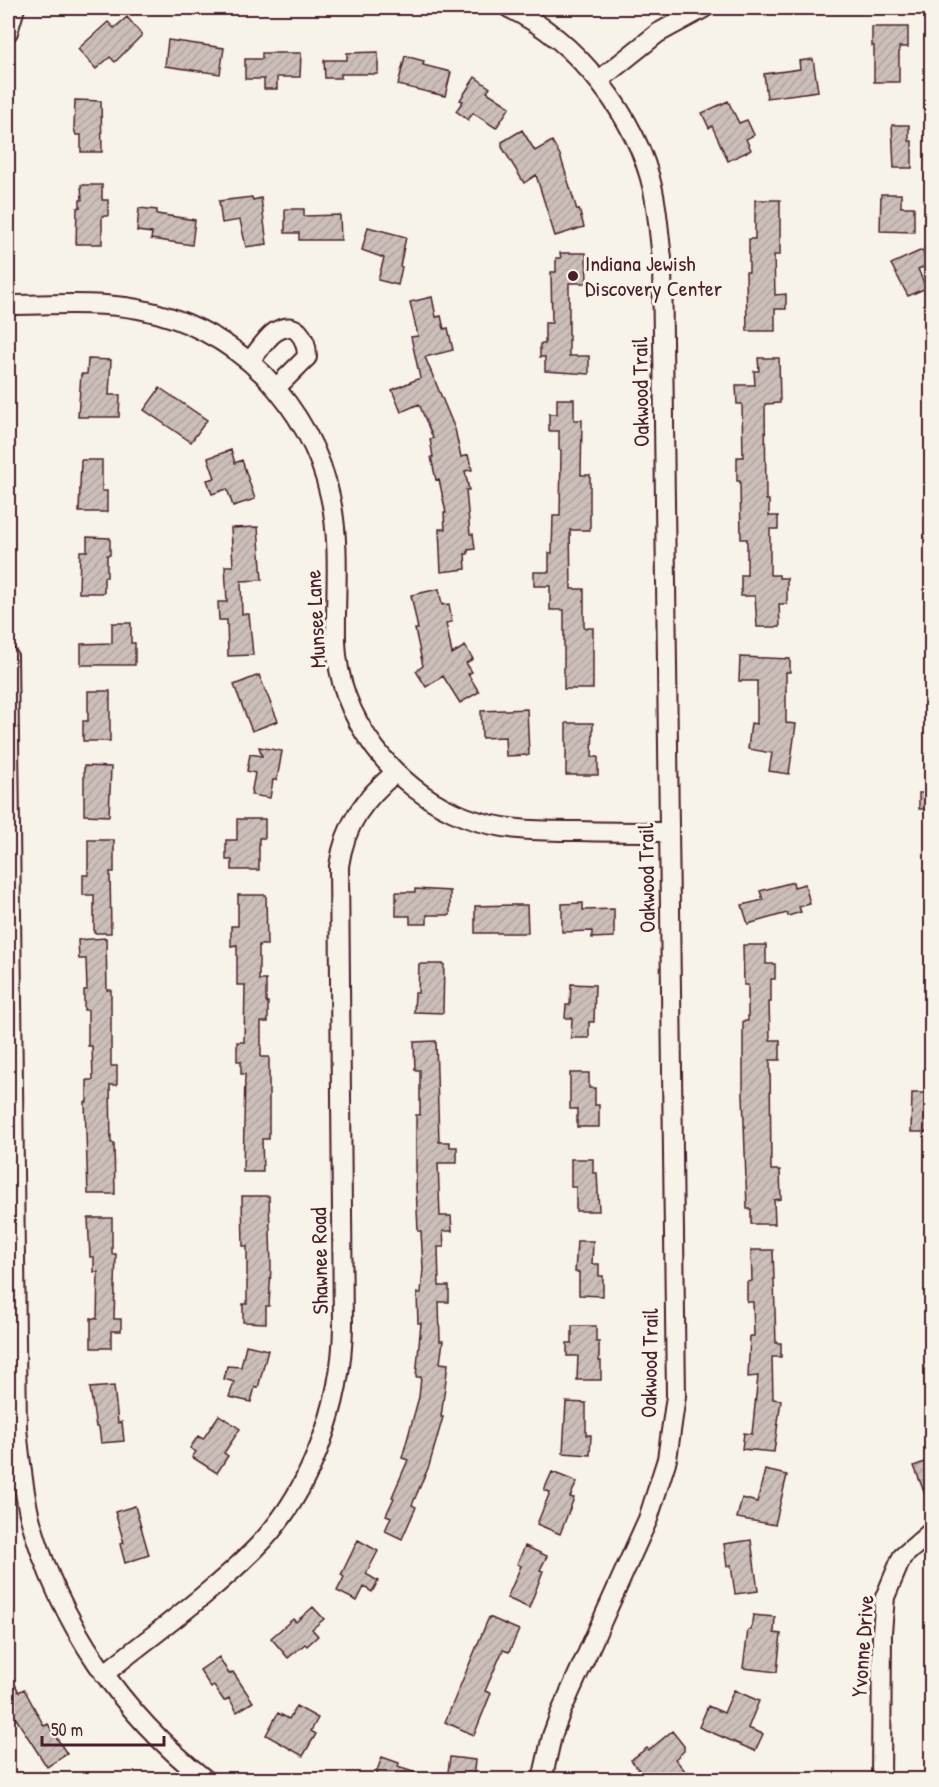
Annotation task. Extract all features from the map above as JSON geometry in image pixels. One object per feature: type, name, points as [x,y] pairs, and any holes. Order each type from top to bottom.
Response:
[{"type":"street","points":[[8,32],[15,8]]},
{"type":"street","name":"Oakwood Trail","points":[[509,8],[539,26],[568,49],[598,81],[628,126],[653,190],[660,228],[662,258],[675,1412],[663,1474],[648,1519],[568,1694],[552,1736],[542,1779]]},
{"type":"street","points":[[598,81],[658,33],[704,8]]},
{"type":"street","name":"Munsee Lane","points":[[8,305],[101,304],[152,312],[201,329],[227,344],[250,362],[276,388],[299,418],[314,445],[330,494],[336,538],[336,644],[340,674],[352,710],[367,737],[396,772],[413,787],[445,808],[467,818],[496,826],[527,831],[669,832]]},
{"type":"street","points":[[250,362],[275,332],[295,329],[302,335],[307,345],[307,357],[276,388]]},
{"type":"street","points":[[8,656],[12,1152],[18,1436],[30,1516],[44,1561],[75,1630],[104,1674],[154,1734],[206,1779]]},
{"type":"street","name":"Shawnee Road","points":[[104,1674],[228,1576],[265,1539],[303,1483],[329,1421],[340,1371],[343,1326],[339,866],[345,837],[362,804],[377,787],[396,772]]},
{"type":"street","name":"Yvonne Drive","points":[[881,1779],[882,1632],[885,1598],[902,1557],[932,1531]]},
{"type":"building","points":[[127,17],[142,35],[115,62],[110,57],[96,69],[78,49],[108,22],[114,28]]},
{"type":"building","points":[[872,27],[908,27],[908,47],[899,47],[899,82],[874,82]]},
{"type":"building","points":[[168,40],[224,48],[220,74],[165,66]]},
{"type":"building","points":[[378,52],[378,74],[341,74],[341,78],[325,78],[324,60],[347,60],[347,53]]},
{"type":"building","points":[[262,53],[301,53],[300,77],[277,77],[277,89],[264,89],[264,79],[245,79],[245,59],[262,59]]},
{"type":"building","points":[[405,56],[424,61],[423,65],[451,72],[445,96],[398,85]]},
{"type":"building","points":[[813,59],[818,91],[767,98],[764,74],[800,69],[799,61]]},
{"type":"building","points":[[475,77],[490,88],[487,92],[510,107],[496,128],[473,113],[468,120],[456,111],[463,101],[460,100]]},
{"type":"building","points":[[75,100],[101,101],[102,152],[81,152],[81,135],[76,135],[74,129]]},
{"type":"building","points":[[728,101],[739,123],[747,120],[754,135],[746,139],[751,150],[728,161],[712,126],[709,128],[702,113]]},
{"type":"building","points":[[892,125],[909,125],[909,141],[912,141],[912,168],[894,168]]},
{"type":"building","points":[[522,130],[535,151],[552,141],[560,155],[584,227],[555,236],[536,175],[524,183],[502,147],[502,142]]},
{"type":"building","points":[[81,185],[102,185],[102,200],[108,200],[108,216],[102,216],[102,244],[76,244],[77,208],[80,207],[80,200],[82,200]]},
{"type":"building","points":[[881,194],[901,194],[901,207],[914,207],[914,232],[880,231]]},
{"type":"building","points":[[252,197],[253,200],[261,198],[267,244],[246,247],[240,220],[222,223],[219,201]]},
{"type":"building","points":[[755,200],[780,200],[780,255],[774,255],[775,295],[786,294],[786,309],[775,309],[775,331],[747,331],[746,272],[749,272],[749,239],[755,239]]},
{"type":"building","points":[[139,208],[157,210],[157,214],[195,220],[192,245],[151,239],[152,233],[137,231]]},
{"type":"building","points":[[285,209],[304,209],[304,216],[340,215],[341,240],[299,240],[299,233],[285,233]]},
{"type":"building","points":[[368,227],[406,237],[398,285],[378,280],[384,258],[362,250]]},
{"type":"building","points":[[922,250],[929,265],[918,269],[926,288],[908,296],[891,264]]},
{"type":"building","points":[[560,253],[586,253],[587,283],[569,283],[569,356],[589,356],[589,374],[545,371],[545,357],[540,357],[540,344],[545,344],[545,323],[552,323],[551,272],[556,272],[556,258],[561,258]]},
{"type":"building","points":[[432,297],[436,317],[441,316],[444,329],[448,328],[453,350],[425,357],[455,429],[461,457],[468,455],[472,470],[465,471],[469,490],[466,490],[470,534],[473,534],[475,549],[468,550],[468,554],[465,554],[466,569],[441,572],[439,529],[445,529],[444,513],[446,513],[439,479],[436,480],[431,457],[433,457],[430,439],[433,438],[419,404],[401,412],[392,390],[420,378],[411,337],[418,336],[410,302]]},
{"type":"building","points":[[758,358],[779,358],[780,403],[765,404],[766,500],[769,500],[769,516],[778,516],[778,529],[770,529],[770,575],[787,578],[787,604],[779,604],[780,627],[757,627],[755,596],[741,596],[741,575],[747,575],[747,539],[741,539],[740,481],[737,481],[737,457],[743,457],[742,404],[737,404],[736,385],[755,385],[754,371],[759,371]]},
{"type":"building","points":[[88,359],[111,360],[109,395],[120,395],[119,417],[78,417],[81,374],[87,374]]},
{"type":"building","points":[[160,388],[207,420],[191,442],[144,410]]},
{"type":"building","points":[[557,399],[574,399],[574,420],[582,420],[581,475],[590,475],[590,530],[570,530],[571,589],[584,589],[584,628],[593,628],[593,689],[564,689],[564,610],[550,610],[550,586],[534,586],[534,572],[549,572],[553,516],[560,516],[559,431],[549,431],[549,414],[557,414]]},
{"type":"building","points":[[231,450],[235,463],[242,460],[255,499],[233,506],[227,489],[212,494],[207,480],[215,478],[208,458]]},
{"type":"building","points":[[81,460],[102,460],[102,491],[107,491],[107,512],[79,512]]},
{"type":"building","points":[[258,527],[262,580],[241,581],[242,614],[249,614],[253,655],[228,656],[227,620],[219,620],[218,602],[227,602],[225,566],[233,566],[231,528]]},
{"type":"building","points":[[87,537],[110,538],[110,555],[107,555],[104,593],[79,593],[80,551],[87,551]]},
{"type":"building","points":[[439,589],[442,605],[449,604],[452,622],[446,623],[452,654],[465,646],[473,659],[466,663],[472,672],[468,674],[479,692],[460,703],[443,676],[426,687],[416,671],[423,666],[411,595]]},
{"type":"building","points":[[112,623],[131,623],[131,643],[135,643],[135,665],[81,665],[81,644],[112,643]]},
{"type":"building","points":[[740,657],[790,659],[790,672],[786,672],[786,723],[796,724],[789,774],[769,771],[772,753],[748,749],[751,723],[757,724],[757,681],[739,681]]},
{"type":"building","points":[[259,675],[278,721],[252,731],[234,685]]},
{"type":"building","points":[[88,691],[110,691],[110,741],[83,741],[83,721],[88,721]]},
{"type":"building","points":[[527,709],[529,755],[506,756],[505,737],[482,738],[481,711]]},
{"type":"building","points":[[566,723],[593,723],[592,757],[598,757],[598,775],[566,775]]},
{"type":"building","points":[[259,747],[282,751],[277,780],[273,780],[270,798],[251,795],[255,773],[247,771],[250,754],[262,756]]},
{"type":"building","points":[[84,766],[111,767],[109,816],[84,815]]},
{"type":"building","points":[[919,793],[932,793],[932,809],[919,809]]},
{"type":"building","points":[[237,819],[265,819],[265,838],[259,838],[259,870],[232,870],[232,860],[226,860],[226,840],[237,840]]},
{"type":"building","points":[[88,840],[114,840],[114,872],[110,872],[111,933],[94,933],[94,895],[83,895],[83,875],[88,875]]},
{"type":"building","points":[[793,882],[794,887],[805,884],[810,904],[799,907],[801,912],[788,916],[787,913],[748,924],[742,905],[763,900],[760,891]]},
{"type":"building","points":[[415,889],[450,891],[450,915],[427,915],[427,924],[410,924],[410,916],[396,916],[396,892],[415,892]]},
{"type":"building","points":[[238,895],[266,895],[267,945],[259,945],[259,980],[266,980],[266,1002],[268,1002],[268,1022],[261,1022],[261,1057],[269,1057],[269,1139],[262,1139],[263,1172],[243,1172],[245,1074],[241,1074],[241,1061],[237,1061],[237,1042],[244,1042],[245,985],[237,985],[237,945],[231,946],[231,926],[238,926]]},
{"type":"building","points":[[583,903],[583,910],[614,909],[614,937],[592,938],[592,931],[562,932],[562,904]]},
{"type":"building","points":[[527,905],[528,933],[475,933],[475,906]]},
{"type":"building","points":[[106,938],[107,990],[111,990],[111,1066],[117,1066],[117,1085],[110,1085],[115,1194],[88,1194],[85,1102],[87,1102],[87,1080],[93,1080],[92,1046],[88,1046],[88,1010],[84,1010],[84,990],[87,990],[86,959],[79,959],[78,940]]},
{"type":"building","points":[[743,945],[766,945],[766,964],[775,964],[775,979],[771,979],[771,1002],[769,1002],[770,1040],[780,1040],[780,1060],[770,1060],[771,1170],[780,1170],[781,1199],[774,1200],[775,1224],[751,1224],[751,1209],[747,1209],[743,1021],[748,1021],[748,985],[744,985]]},
{"type":"building","points":[[419,964],[444,964],[443,1013],[414,1012],[415,993],[418,993]]},
{"type":"building","points":[[571,984],[595,985],[594,1022],[589,1022],[589,1038],[571,1038],[572,1018],[565,1018],[566,1005],[570,1005]]},
{"type":"building","points":[[436,1041],[439,1142],[450,1142],[450,1147],[457,1147],[457,1163],[438,1163],[440,1216],[451,1216],[452,1231],[443,1231],[444,1247],[438,1247],[439,1286],[449,1286],[449,1302],[439,1302],[440,1341],[443,1341],[440,1363],[448,1364],[441,1417],[443,1417],[429,1466],[412,1505],[416,1507],[402,1539],[385,1531],[391,1517],[386,1515],[408,1460],[402,1458],[419,1397],[421,1377],[416,1377],[421,1323],[418,1323],[417,1293],[421,1293],[423,1269],[416,1186],[416,1115],[420,1115],[420,1070],[415,1070],[414,1042]]},
{"type":"building","points":[[570,1073],[589,1073],[589,1088],[595,1088],[595,1105],[599,1105],[599,1127],[577,1127],[577,1109],[570,1109]]},
{"type":"building","points":[[912,1093],[932,1093],[932,1132],[911,1132]]},
{"type":"building","points":[[571,1159],[593,1159],[593,1173],[597,1173],[599,1211],[576,1211],[576,1187],[571,1187]]},
{"type":"building","points":[[242,1196],[269,1196],[271,1267],[266,1323],[243,1322],[243,1304],[247,1304],[247,1246],[243,1246]]},
{"type":"building","points":[[88,1218],[112,1218],[112,1254],[116,1254],[114,1319],[121,1319],[121,1331],[111,1331],[111,1348],[91,1348],[91,1318],[97,1319],[98,1272],[94,1272],[94,1257],[90,1257]]},
{"type":"building","points":[[577,1241],[593,1241],[592,1264],[599,1264],[599,1276],[603,1276],[603,1296],[579,1295],[579,1272],[575,1272]]},
{"type":"building","points":[[751,1250],[773,1250],[776,1343],[781,1343],[781,1357],[772,1357],[773,1399],[781,1400],[774,1452],[742,1449],[744,1433],[752,1434],[758,1376],[748,1377],[750,1336],[754,1336],[753,1302],[747,1302],[747,1282],[752,1281]]},
{"type":"building","points":[[572,1326],[596,1326],[601,1380],[577,1380],[578,1356],[567,1356],[567,1343],[572,1343]]},
{"type":"building","points":[[246,1345],[268,1350],[258,1388],[255,1387],[251,1402],[229,1397],[234,1382],[224,1379],[227,1366],[241,1367]]},
{"type":"building","points":[[114,1386],[118,1423],[122,1422],[124,1441],[101,1443],[90,1388]]},
{"type":"building","points":[[566,1402],[586,1403],[586,1435],[591,1435],[590,1455],[563,1453]]},
{"type":"building","points":[[219,1415],[240,1429],[224,1453],[228,1456],[217,1473],[192,1457],[196,1452],[190,1448],[198,1436],[203,1439]]},
{"type":"building","points":[[932,1459],[932,1507],[930,1507],[914,1466]]},
{"type":"building","points":[[765,1470],[787,1475],[775,1525],[737,1518],[742,1498],[757,1502]]},
{"type":"building","points":[[552,1472],[577,1482],[570,1497],[574,1498],[560,1534],[537,1524],[550,1492],[544,1490]]},
{"type":"building","points":[[135,1506],[149,1555],[125,1563],[120,1544],[124,1543],[115,1512]]},
{"type":"building","points":[[358,1540],[378,1551],[366,1574],[378,1581],[372,1592],[364,1587],[357,1601],[337,1591],[344,1577],[341,1575]]},
{"type":"building","points":[[751,1540],[758,1591],[735,1594],[731,1565],[727,1566],[724,1544]]},
{"type":"building","points":[[525,1546],[547,1556],[540,1570],[543,1571],[529,1608],[507,1598],[521,1566],[517,1564]]},
{"type":"building","points":[[313,1607],[324,1619],[312,1629],[318,1636],[288,1658],[271,1638],[293,1619],[296,1622]]},
{"type":"building","points":[[753,1615],[775,1617],[774,1633],[781,1634],[777,1672],[743,1668],[748,1630],[751,1630]]},
{"type":"building","points":[[489,1617],[519,1630],[509,1652],[503,1650],[485,1691],[491,1693],[474,1735],[445,1722]]},
{"type":"building","points":[[219,1657],[229,1674],[233,1672],[253,1702],[237,1712],[229,1698],[224,1701],[214,1686],[211,1688],[200,1670]]},
{"type":"building","points":[[8,1671],[19,1692],[24,1689],[44,1726],[48,1724],[67,1754],[47,1767],[15,1717],[8,1721]]},
{"type":"building","points":[[734,1690],[759,1701],[748,1728],[763,1734],[755,1751],[699,1727],[708,1706],[724,1713]]},
{"type":"building","points":[[296,1706],[318,1718],[311,1731],[316,1734],[303,1756],[266,1735],[278,1713],[289,1719]]},
{"type":"building","points":[[672,1731],[684,1746],[684,1751],[675,1759],[692,1779],[663,1779],[658,1774],[646,1779],[631,1760],[647,1748],[649,1750]]},
{"type":"building","points":[[382,1757],[399,1763],[398,1767],[428,1777],[428,1779],[374,1779]]},
{"type":"building","points":[[450,1757],[475,1760],[473,1779],[447,1779]]},
{"type":"place","name":"Indiana Jewish Discovery Center","points":[[573,276]]}]
